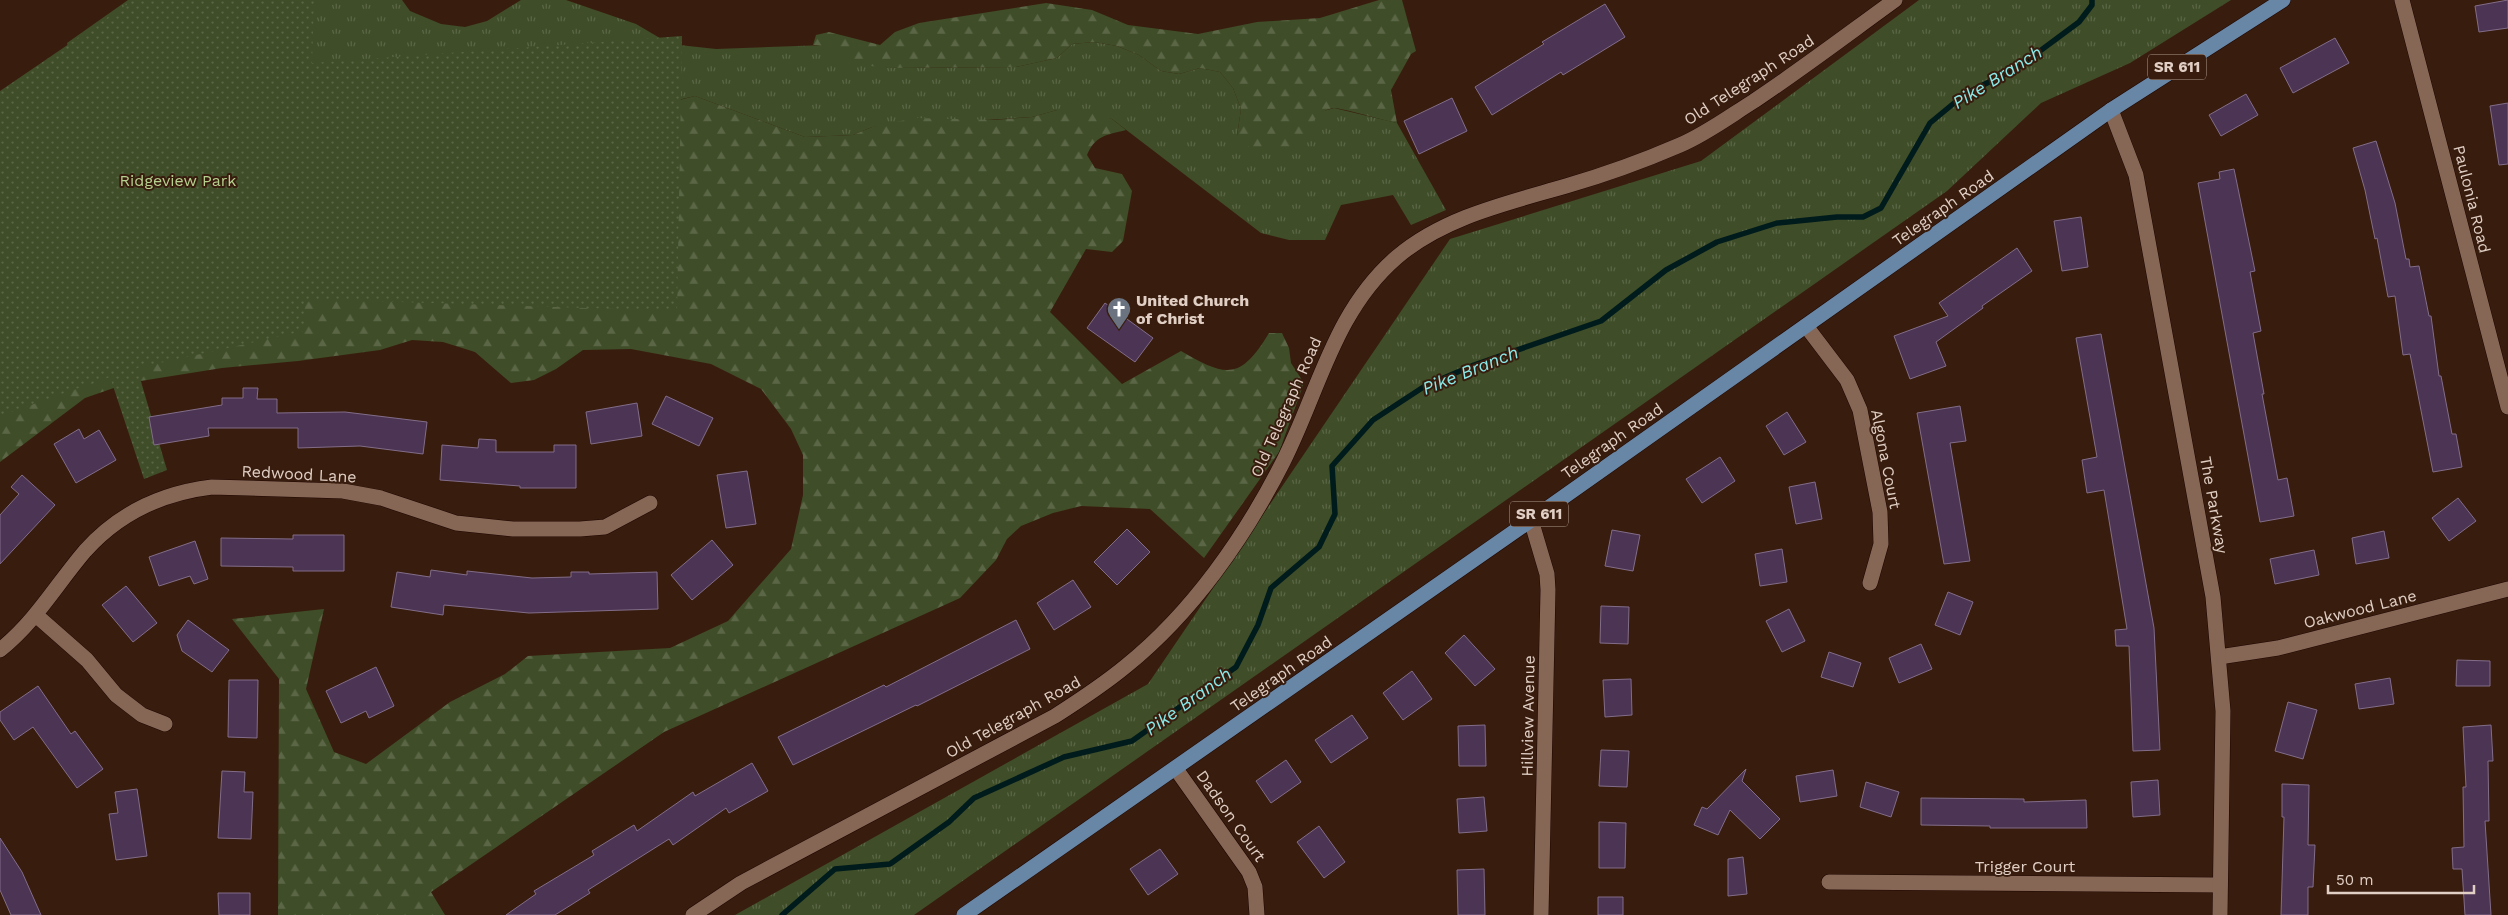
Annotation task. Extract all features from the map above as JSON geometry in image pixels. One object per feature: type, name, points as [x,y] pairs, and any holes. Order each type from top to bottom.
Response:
[{"type":"main road","name":"Telegraph Road","points":[[964,915],[1531,520],[2111,110],[2283,0]]},
{"type":"street","name":"Old Telegraph Road","points":[[693,915],[742,883],[1055,716],[1094,691],[1156,639],[1202,587],[1263,498],[1283,461],[1324,361],[1348,315],[1379,274],[1398,256],[1423,238],[1476,214],[1570,185],[1682,144],[1715,127],[1770,90],[1895,0]]},
{"type":"street","name":"Paulonia Road","points":[[2402,0],[2508,407]]},
{"type":"street","name":"The Parkway","points":[[2111,110],[2136,175],[2203,542],[2219,657],[2223,711],[2220,915]]},
{"type":"street","name":"Algona Court","points":[[1806,326],[1847,380],[1860,410],[1880,512],[1881,544],[1870,583]]},
{"type":"street","name":"Redwood Lane","points":[[0,650],[36,616],[85,552],[115,523],[151,502],[191,490],[212,487],[343,491],[381,498],[456,523],[513,529],[580,530],[605,526],[650,502]]},
{"type":"street","name":"Hillview Avenue","points":[[1531,520],[1547,574],[1548,590],[1542,915]]},
{"type":"street","name":"Oakwood Lane","points":[[2219,657],[2278,648],[2508,589]]},
{"type":"street","points":[[36,616],[87,660],[116,694],[142,716],[165,724]]},
{"type":"street","name":"Dadson Court","points":[[1176,769],[1249,872],[1255,887],[1257,915]]},
{"type":"street","name":"Trigger Court","points":[[1829,882],[2220,885]]},
{"type":"green space","points":[[128,0],[402,0],[410,11],[441,24],[465,27],[487,21],[521,0],[566,0],[636,24],[670,44],[716,49],[825,45],[888,68],[1016,67],[1057,58],[1072,44],[1094,42],[1117,46],[1139,55],[1161,71],[1179,74],[1200,68],[1220,72],[1233,88],[1241,109],[1237,136],[1334,108],[1397,123],[1446,210],[1411,225],[1393,195],[1341,205],[1325,240],[1289,240],[1261,233],[1112,119],[1057,110],[1032,117],[872,127],[853,135],[805,137],[695,96],[656,105],[72,69],[67,43]]},
{"type":"green space","name":"Ridgeview Park","points":[[128,0],[314,0],[312,63],[682,36],[677,311],[305,299],[304,331],[137,368],[167,470],[144,479],[110,377],[0,416],[0,91],[129,3]]},
{"type":"green space","points":[[1379,0],[1402,0],[1416,51],[1411,54],[1391,90],[1397,123],[1333,108],[1317,116],[1294,145],[1279,150],[1262,150],[1239,143],[1237,136],[1241,109],[1233,88],[1220,72],[1200,68],[1179,74],[1161,71],[1139,55],[1117,46],[1094,42],[1072,44],[1057,58],[1016,67],[888,68],[846,63],[832,49],[813,45],[816,35],[829,32],[880,45],[895,32],[919,23],[1046,3],[1092,10],[1128,25],[1198,34],[1257,22],[1320,18]]},
{"type":"green space","points":[[1919,0],[2231,0],[2130,63],[2041,103],[1947,191],[914,915],[735,915],[1148,684],[1450,239],[1701,161]]},
{"type":"green space","points":[[695,96],[805,137],[853,135],[872,127],[915,118],[994,120],[1032,117],[1057,110],[1082,109],[1112,119],[1126,130],[1102,137],[1094,144],[1087,155],[1095,168],[1122,174],[1132,191],[1123,241],[1112,252],[1086,249],[1050,312],[1122,384],[1181,351],[1210,366],[1231,370],[1240,367],[1249,360],[1269,333],[1282,333],[1289,348],[1291,363],[1304,383],[1279,452],[1204,558],[1150,509],[1081,506],[1053,513],[1021,526],[1007,539],[996,560],[960,598],[664,732],[431,892],[445,915],[278,915],[279,679],[232,619],[324,609],[306,689],[334,752],[366,764],[450,702],[505,674],[528,656],[670,648],[728,621],[791,549],[803,495],[803,455],[791,429],[761,389],[711,364],[631,349],[583,350],[556,369],[534,380],[511,383],[475,352],[443,342],[412,340],[380,350],[298,361],[222,368],[128,383],[85,398],[0,462],[0,274]]},
{"type":"building","points":[[2508,0],[2508,28],[2479,32],[2475,6]]},
{"type":"building","points":[[1605,4],[1625,37],[1563,75],[1561,72],[1492,115],[1475,87],[1544,44],[1542,42]]},
{"type":"building","points":[[2335,38],[2349,63],[2293,93],[2280,68]]},
{"type":"building","points":[[2246,94],[2258,115],[2221,136],[2209,115]]},
{"type":"building","points":[[1452,98],[1467,131],[1419,154],[1404,121]]},
{"type":"building","points":[[2508,103],[2508,164],[2499,165],[2490,106]]},
{"type":"building","points":[[2376,141],[2395,203],[2406,259],[2409,259],[2410,267],[2419,266],[2429,316],[2431,316],[2439,376],[2441,376],[2452,434],[2456,434],[2462,467],[2433,472],[2410,354],[2403,355],[2395,296],[2388,297],[2377,238],[2375,239],[2365,190],[2353,148]]},
{"type":"building","points":[[2234,169],[2255,271],[2250,272],[2261,331],[2253,333],[2264,394],[2262,394],[2278,480],[2287,478],[2294,516],[2260,522],[2198,183],[2220,179],[2219,172]]},
{"type":"building","points":[[2081,217],[2088,267],[2062,271],[2054,221]]},
{"type":"building","points":[[2017,248],[2032,271],[1982,306],[1983,308],[1936,342],[1946,366],[1910,379],[1894,336],[1948,316],[1939,303]]},
{"type":"building","points":[[1105,303],[1153,338],[1135,362],[1087,328]]},
{"type":"building","points":[[2101,334],[2154,628],[2160,750],[2133,751],[2129,646],[2116,646],[2115,630],[2127,629],[2104,490],[2087,493],[2082,460],[2097,457],[2076,338]]},
{"type":"building","points":[[243,388],[258,388],[257,399],[277,399],[277,413],[345,412],[427,422],[423,454],[360,446],[298,448],[298,428],[208,428],[209,436],[154,445],[149,417],[222,405],[222,398],[243,398]]},
{"type":"building","points":[[666,396],[713,418],[699,446],[652,424]]},
{"type":"building","points":[[637,403],[642,436],[591,444],[586,412]]},
{"type":"building","points":[[1960,406],[1966,441],[1950,443],[1970,561],[1944,564],[1917,413]]},
{"type":"building","points":[[1787,412],[1806,442],[1784,455],[1766,426]]},
{"type":"building","points":[[79,429],[84,439],[99,430],[116,460],[76,483],[54,444]]},
{"type":"building","points":[[479,439],[496,440],[496,452],[554,452],[554,445],[576,445],[576,488],[520,488],[520,486],[440,480],[442,445],[478,448]]},
{"type":"building","points":[[1720,457],[1735,481],[1702,503],[1686,479]]},
{"type":"building","points":[[747,471],[756,524],[726,528],[717,475]]},
{"type":"building","points":[[22,475],[55,505],[0,564],[0,515],[19,494],[11,487]]},
{"type":"building","points":[[1815,482],[1822,519],[1796,524],[1789,487]]},
{"type":"building","points":[[2458,498],[2476,521],[2449,541],[2432,518]]},
{"type":"building","points":[[1127,529],[1150,552],[1117,585],[1094,562]]},
{"type":"building","points":[[1612,530],[1640,535],[1633,571],[1605,566]]},
{"type":"building","points":[[2384,531],[2389,558],[2356,564],[2352,538]]},
{"type":"building","points":[[293,535],[344,535],[344,571],[293,571],[293,567],[221,566],[221,538],[293,539]]},
{"type":"building","points":[[712,540],[733,565],[692,600],[671,575]]},
{"type":"building","points":[[195,541],[208,579],[194,584],[190,576],[159,586],[149,557]]},
{"type":"building","points":[[1782,549],[1787,582],[1760,586],[1755,554]]},
{"type":"building","points":[[2314,550],[2319,575],[2275,584],[2270,559]]},
{"type":"building","points":[[431,570],[467,575],[467,571],[532,578],[571,577],[571,572],[589,572],[589,574],[657,572],[658,609],[529,613],[444,605],[443,615],[391,607],[397,572],[430,577]]},
{"type":"building","points":[[1073,580],[1091,607],[1054,630],[1037,603]]},
{"type":"building","points":[[126,586],[157,623],[133,642],[102,605]]},
{"type":"building","points":[[1948,592],[1973,602],[1960,635],[1935,625]]},
{"type":"building","points":[[1601,606],[1629,607],[1628,644],[1600,643]]},
{"type":"building","points":[[1789,609],[1805,641],[1782,652],[1766,621]]},
{"type":"building","points":[[188,620],[229,650],[212,672],[182,651],[177,635]]},
{"type":"building","points":[[1016,620],[1030,649],[917,706],[793,765],[778,737],[884,685],[886,687]]},
{"type":"building","points":[[1464,635],[1495,669],[1475,686],[1445,653]]},
{"type":"building","points":[[1921,644],[1932,669],[1899,683],[1889,658]]},
{"type":"building","points":[[1829,652],[1861,663],[1853,687],[1821,677]]},
{"type":"building","points":[[2457,660],[2490,661],[2490,686],[2456,686]]},
{"type":"building","points":[[376,667],[394,706],[369,718],[366,711],[341,723],[326,691]]},
{"type":"building","points":[[1412,671],[1432,699],[1403,720],[1383,693]]},
{"type":"building","points":[[2390,678],[2394,704],[2359,709],[2355,684]]},
{"type":"building","points":[[1631,679],[1632,715],[1605,717],[1603,680]]},
{"type":"building","points":[[229,680],[258,680],[257,738],[228,737]]},
{"type":"building","points":[[38,686],[71,734],[75,731],[103,769],[77,788],[33,727],[14,740],[0,720],[0,712]]},
{"type":"building","points":[[2288,702],[2317,710],[2303,759],[2275,751]]},
{"type":"building","points":[[1352,715],[1368,738],[1331,763],[1315,740]]},
{"type":"building","points":[[1485,725],[1486,766],[1459,766],[1458,726]]},
{"type":"building","points":[[2491,725],[2493,761],[2488,761],[2489,821],[2485,821],[2491,915],[2465,915],[2462,869],[2453,869],[2452,848],[2464,847],[2463,787],[2466,787],[2463,727]]},
{"type":"building","points":[[1601,750],[1629,751],[1627,787],[1599,786]]},
{"type":"building","points":[[1286,760],[1301,782],[1271,803],[1256,781]]},
{"type":"building","points":[[752,763],[768,791],[729,813],[726,808],[673,845],[669,839],[588,890],[590,893],[555,915],[506,915],[536,894],[534,891],[594,855],[592,851],[634,825],[637,831],[693,792],[695,796]]},
{"type":"building","points":[[1746,769],[1742,781],[1780,819],[1760,839],[1730,810],[1718,835],[1694,825],[1702,807],[1707,809]]},
{"type":"building","points":[[1833,770],[1837,796],[1800,802],[1796,776]]},
{"type":"building","points":[[222,771],[245,772],[244,792],[253,792],[251,839],[218,838]]},
{"type":"building","points":[[2158,780],[2160,815],[2133,817],[2131,782]]},
{"type":"building","points":[[1866,782],[1899,792],[1891,817],[1860,807]]},
{"type":"building","points":[[2282,784],[2309,785],[2308,845],[2315,845],[2313,887],[2308,887],[2308,915],[2281,915],[2284,817],[2282,817]]},
{"type":"building","points":[[137,789],[147,856],[116,860],[109,814],[118,813],[115,792]]},
{"type":"building","points":[[1484,797],[1487,831],[1459,833],[1457,799]]},
{"type":"building","points":[[1921,798],[2024,799],[2024,802],[2086,800],[2087,828],[1990,828],[1990,826],[1921,825]]},
{"type":"building","points":[[1599,822],[1626,823],[1625,868],[1599,868]]},
{"type":"building","points":[[1319,826],[1345,862],[1324,878],[1297,842]]},
{"type":"building","points":[[0,838],[22,872],[41,915],[11,915],[0,890]]},
{"type":"building","points":[[1160,849],[1178,874],[1148,895],[1130,869]]},
{"type":"building","points":[[1743,857],[1747,894],[1728,896],[1728,859]]},
{"type":"building","points":[[1484,869],[1485,915],[1458,915],[1457,870]]},
{"type":"building","points":[[218,893],[250,893],[250,915],[219,915]]},
{"type":"building","points":[[1598,897],[1623,897],[1623,915],[1598,915]]},
{"type":"waterway","name":"Pike Branch","points":[[782,915],[835,869],[890,864],[949,822],[974,798],[1064,757],[1132,741],[1236,667],[1258,625],[1271,588],[1319,547],[1335,514],[1332,466],[1373,420],[1425,386],[1474,365],[1601,321],[1666,270],[1717,242],[1777,223],[1837,217],[1863,217],[1881,208],[1930,123],[1965,94],[2017,68],[2079,22],[2092,5],[2092,0]]},
{"type":"place","name":"United Church of Christ","points":[[1119,330]]}]
